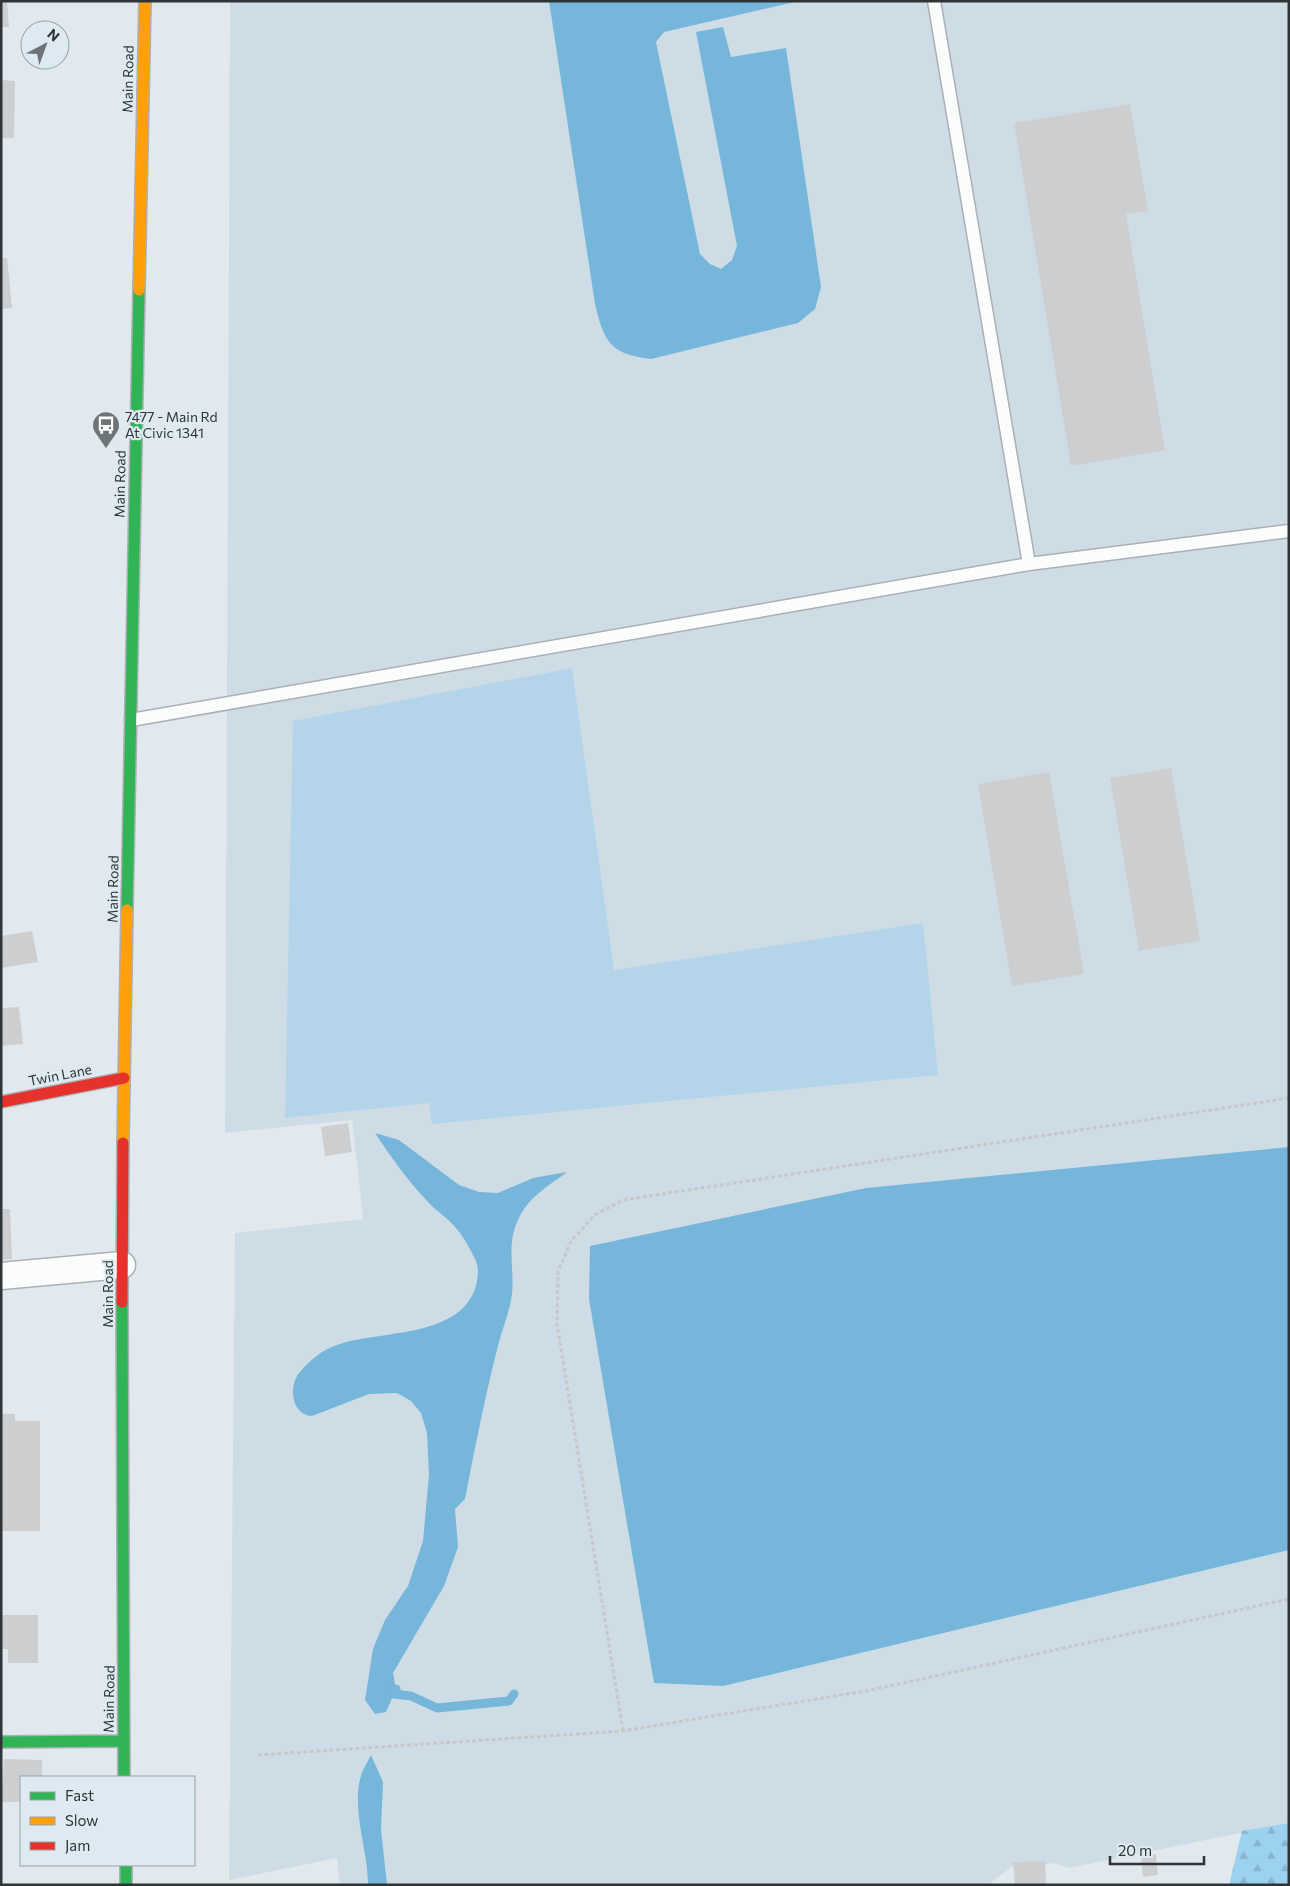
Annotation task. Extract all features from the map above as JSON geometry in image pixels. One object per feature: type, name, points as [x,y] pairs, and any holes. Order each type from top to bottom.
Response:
[{"type":"main road","name":"Main Road","points":[[124,1776],[122,1265],[124,1078],[145,1]]},
{"type":"main road","name":"Twin Lane","points":[[1,1102],[124,1078]]},
{"type":"main road","points":[[1,1742],[123,1741]]},
{"type":"main road","points":[[126,1866],[126,1885]]},
{"type":"street","points":[[1,1276],[122,1265]]},
{"type":"lane","points":[[934,1],[1029,564]]},
{"type":"lane","points":[[131,720],[1029,564],[1289,531]]},
{"type":"path","points":[[623,1731],[557,1324],[558,1272],[571,1241],[595,1215],[623,1200],[1289,1098]]},
{"type":"path","points":[[258,1755],[623,1731],[872,1690],[1289,1599]]},
{"type":"shaded area","points":[[230,1],[1289,1],[1289,1823],[1069,1868],[1054,1863],[1020,1868],[1014,1865],[988,1885],[340,1885],[337,1858],[229,1880],[235,1233],[363,1219],[352,1120],[225,1133]]},
{"type":"shaded area","points":[[549,1],[799,1],[664,32],[656,42],[700,254],[710,264],[721,269],[732,260],[737,246],[696,32],[723,27],[731,57],[786,48],[821,287],[815,309],[798,323],[651,359],[626,354],[611,344],[602,328],[595,304]]},
{"type":"shaded area","points":[[572,668],[614,970],[923,923],[938,1075],[432,1124],[429,1103],[285,1118],[293,721]]},
{"type":"shaded area","points":[[375,1133],[399,1140],[459,1185],[479,1192],[498,1193],[533,1178],[567,1172],[541,1191],[529,1203],[515,1227],[511,1249],[513,1282],[510,1305],[499,1341],[480,1422],[465,1499],[455,1509],[458,1547],[444,1586],[393,1673],[396,1689],[386,1712],[375,1714],[365,1700],[373,1649],[385,1620],[408,1586],[423,1541],[429,1475],[427,1433],[421,1413],[411,1401],[397,1393],[369,1394],[312,1416],[300,1411],[296,1405],[293,1391],[294,1384],[300,1372],[308,1363],[332,1347],[354,1340],[415,1330],[434,1325],[452,1317],[466,1305],[475,1289],[478,1273],[476,1261],[461,1234],[414,1186]]},
{"type":"shaded area","points":[[1289,1147],[1289,1550],[723,1686],[654,1683],[589,1299],[590,1246],[866,1188]]},
{"type":"shaded area","points":[[371,1755],[383,1782],[381,1829],[387,1885],[368,1885],[366,1858],[359,1816],[358,1789],[362,1773]]},
{"type":"green space","points":[[1289,1823],[1289,1885],[1229,1885],[1242,1831]]},
{"type":"building","points":[[1,1],[7,1],[9,27],[1,27]]},
{"type":"building","points":[[1,80],[15,81],[14,138],[1,138]]},
{"type":"building","points":[[1130,104],[1148,211],[1126,214],[1165,450],[1071,466],[1014,123]]},
{"type":"building","points":[[1,258],[7,258],[12,308],[1,309]]},
{"type":"building","points":[[1171,768],[1200,941],[1139,951],[1110,778]]},
{"type":"building","points":[[1049,772],[1084,974],[1012,986],[978,784]]},
{"type":"building","points":[[32,931],[38,962],[1,968],[1,936]]},
{"type":"building","points":[[19,1007],[23,1044],[1,1046],[1,1008]]},
{"type":"building","points":[[348,1123],[352,1152],[325,1156],[321,1127]]},
{"type":"building","points":[[1,1209],[10,1209],[12,1259],[1,1260]]},
{"type":"building","points":[[1,1414],[15,1414],[15,1421],[40,1421],[40,1531],[1,1531]]},
{"type":"building","points":[[1,1615],[38,1615],[38,1663],[8,1663],[8,1649],[1,1649]]},
{"type":"building","points":[[4,1759],[42,1760],[42,1776],[20,1776],[20,1802],[1,1802]]},
{"type":"building","points":[[1156,1854],[1158,1875],[1143,1877],[1141,1856]]},
{"type":"building","points":[[1045,1861],[1046,1885],[1015,1885],[1013,1862]]},
{"type":"waterway","points":[[396,1689],[394,1694],[411,1696],[437,1708],[509,1701],[514,1694]]},
{"type":"traffic: fast","points":[[127,910],[139,290]]},
{"type":"traffic: fast","points":[[122,1302],[124,1776]]},
{"type":"traffic: fast","points":[[1,1742],[123,1741]]},
{"type":"traffic: fast","points":[[126,1866],[126,1885]]},
{"type":"traffic: slow","points":[[139,290],[145,1]]},
{"type":"traffic: slow","points":[[123,1143],[127,910]]},
{"type":"traffic: jam","points":[[1,1102],[124,1078]]},
{"type":"traffic: jam","points":[[122,1302],[123,1143]]},
{"type":"place","name":"7477 - Main Rd At Civic 1341","points":[[106,449]]}]
